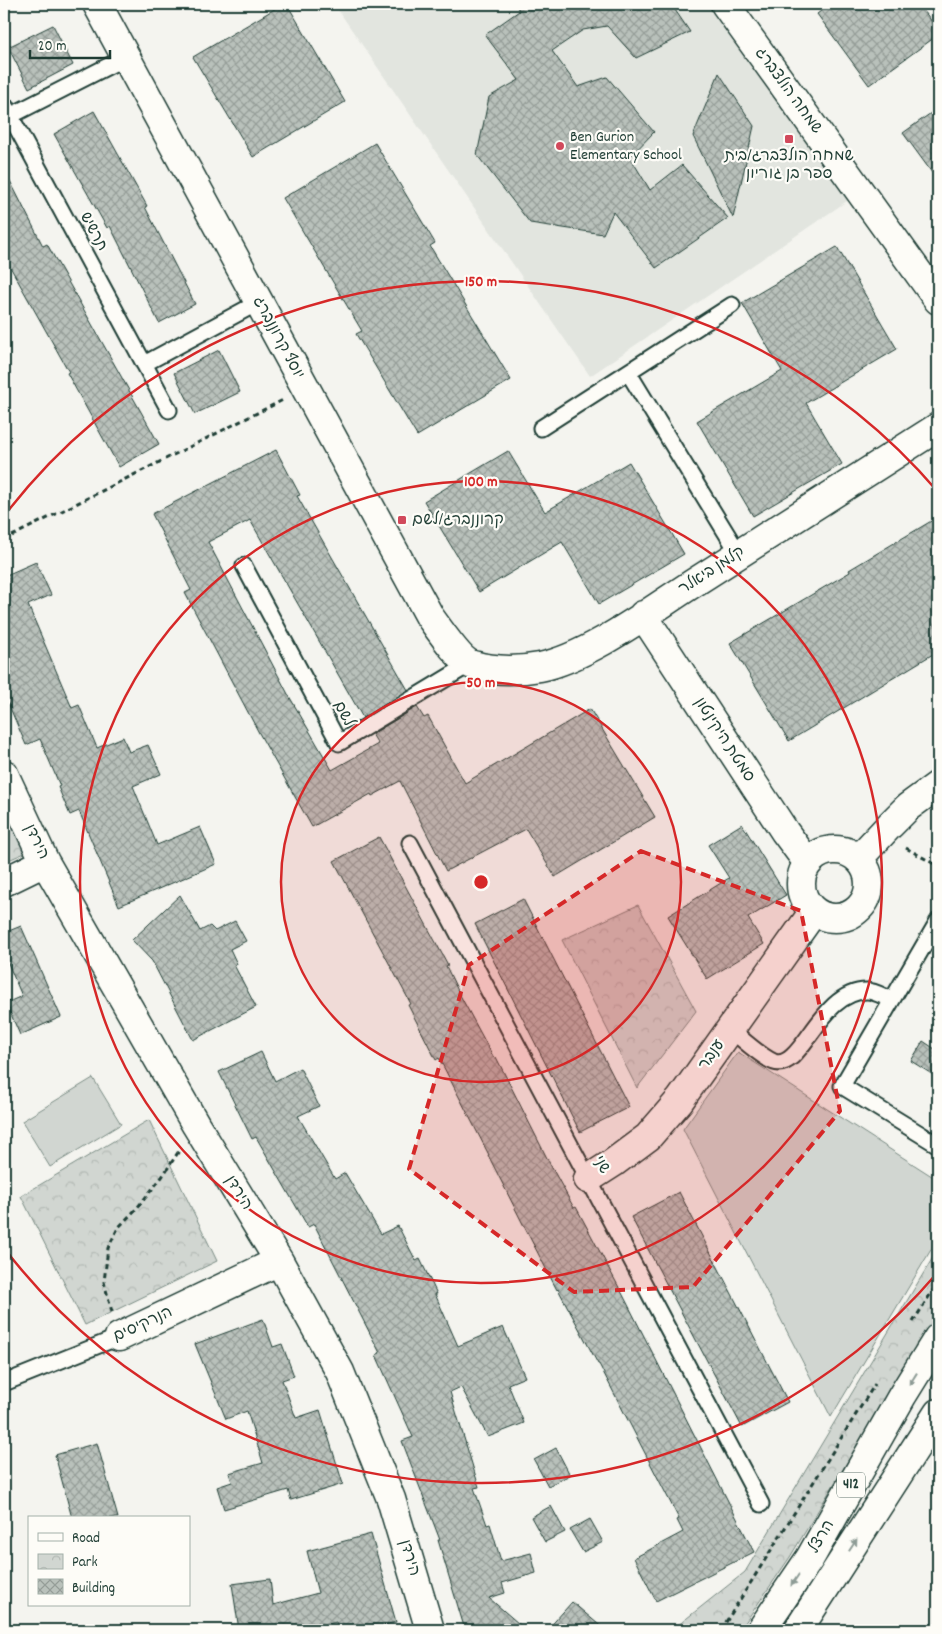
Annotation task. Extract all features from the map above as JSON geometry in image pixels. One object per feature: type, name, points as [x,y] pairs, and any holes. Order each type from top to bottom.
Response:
[{"type":"street","name":"יוסף קרוננברג","points":[[97,4],[430,618],[451,645],[470,664]]},
{"type":"street","name":"שמחה הולצברג","points":[[725,4],[938,300]]},
{"type":"street","name":"קלמן ביאלר","points":[[470,664],[501,670],[540,667],[582,652],[642,616],[938,427]]},
{"type":"street","name":"סמטת היקינטון","points":[[642,616],[784,832],[808,863]]},
{"type":"street","name":"הירדן","points":[[4,774],[45,862],[196,1125],[279,1261],[340,1372],[391,1499],[430,1630]]},
{"type":"street","points":[[858,859],[908,807],[938,785]]},
{"type":"street","points":[[833,851],[849,853],[858,859],[865,868],[869,879],[869,890],[865,901],[857,910],[848,916],[830,918],[814,911],[806,903],[802,893],[801,882],[803,872],[808,863],[817,855],[833,851]]},
{"type":"street","points":[[4,882],[45,862]]},
{"type":"street","name":"ענבר","points":[[588,1179],[648,1137],[680,1100],[814,911]]},
{"type":"street","name":"הנרקיסים","points":[[119,1337],[279,1261]]},
{"type":"street","name":"הרצל","points":[[761,1630],[810,1558],[902,1396],[938,1338]]},
{"type":"street","name":"הרצל","points":[[798,1630],[938,1413]]},
{"type":"lane","name":"תרשיש","points":[[126,57],[7,110],[169,410]]},
{"type":"lane","points":[[144,364],[259,302]]},
{"type":"lane","points":[[540,428],[732,305]]},
{"type":"lane","points":[[628,372],[739,554]]},
{"type":"lane","name":"לשם","points":[[244,566],[339,743],[470,664]]},
{"type":"lane","name":"שני","points":[[410,843],[761,1504]]},
{"type":"lane","points":[[938,921],[842,1086],[938,1144]]},
{"type":"lane","points":[[730,1029],[774,1062],[788,1061],[828,1010],[844,996],[868,991],[892,1000]]},
{"type":"lane","name":"הנרקיסים","points":[[4,1382],[119,1337]]},
{"type":"path","points":[[4,540],[306,389]]},
{"type":"path","points":[[881,834],[938,866]]},
{"type":"path","points":[[119,1337],[104,1282],[108,1248],[118,1228],[162,1178],[196,1125]]},
{"type":"path","points":[[913,1323],[938,1282]]},
{"type":"path","points":[[721,1630],[877,1380]]},
{"type":"highlighted area","points":[[641,851],[801,911],[840,1111],[693,1287],[574,1292],[409,1169],[469,965]]},
{"type":"shaded area","points":[[334,4],[716,4],[850,199],[590,376]]},
{"type":"green space","points":[[4,799],[27,852],[4,862]]},
{"type":"green space","points":[[638,905],[696,1011],[637,1088],[562,940]]},
{"type":"green space","points":[[738,1052],[938,1180],[938,1238],[831,1417],[683,1129]]},
{"type":"green space","points":[[93,1078],[121,1124],[50,1167],[22,1121]]},
{"type":"green space","points":[[149,1120],[217,1261],[85,1325],[21,1196]]},
{"type":"green space","points":[[938,1249],[938,1312],[790,1557],[740,1630],[672,1630],[745,1572]]},
{"type":"building","points":[[283,4],[287,4],[345,102],[253,157],[193,57]]},
{"type":"building","name":"Ben Gurion Elementary School","points":[[516,4],[671,4],[690,32],[636,58],[607,26],[583,30],[552,51],[578,87],[607,77],[654,132],[630,157],[650,190],[682,165],[728,218],[656,268],[613,212],[603,234],[530,223],[477,155],[489,97],[519,80],[485,35],[519,11]]},
{"type":"building","points":[[830,4],[919,4],[938,30],[938,35],[869,85],[817,14]]},
{"type":"building","points":[[53,25],[73,65],[29,88],[8,47]]},
{"type":"building","points":[[719,73],[754,126],[733,218],[693,136]]},
{"type":"building","points":[[938,108],[938,181],[903,133]]},
{"type":"building","points":[[94,111],[147,206],[145,207],[195,304],[159,323],[110,226],[107,228],[54,134]]},
{"type":"building","points":[[375,143],[435,243],[430,246],[511,380],[417,436],[356,334],[362,331],[283,198]]},
{"type":"building","points":[[4,169],[43,246],[47,244],[159,444],[119,467],[67,373],[69,372],[4,256]]},
{"type":"building","points":[[837,247],[897,349],[806,403],[842,464],[753,516],[697,421],[782,371],[742,303]]},
{"type":"building","points":[[219,350],[240,392],[195,414],[174,373]]},
{"type":"building","points":[[276,450],[300,495],[297,496],[408,690],[363,718],[250,520],[208,542],[289,696],[332,770],[378,744],[372,734],[417,707],[424,718],[428,716],[465,783],[590,709],[655,817],[555,877],[526,829],[446,871],[400,781],[372,796],[371,794],[312,827],[259,733],[185,593],[191,590],[152,514]]},
{"type":"building","points":[[508,451],[545,512],[629,462],[684,554],[599,604],[562,542],[479,592],[424,501]]},
{"type":"building","points":[[938,517],[938,651],[789,741],[730,643]]},
{"type":"building","points":[[36,562],[51,595],[28,605],[72,708],[79,705],[97,748],[123,737],[129,752],[148,745],[161,774],[133,786],[157,845],[200,827],[216,864],[119,906],[79,811],[70,815],[40,739],[26,745],[4,694],[4,576]]},
{"type":"building","points":[[742,824],[786,895],[748,918],[764,944],[707,979],[668,916],[729,878],[708,845]]},
{"type":"building","points":[[379,837],[448,965],[446,966],[460,995],[494,1058],[496,1057],[551,1166],[574,1208],[576,1207],[623,1295],[754,1552],[656,1601],[634,1558],[683,1532],[677,1520],[679,1519],[599,1364],[557,1290],[439,1058],[436,1060],[408,1005],[411,1004],[334,861]]},
{"type":"building","points":[[180,895],[200,931],[210,926],[215,931],[235,921],[246,941],[230,949],[237,964],[234,965],[256,1007],[193,1040],[152,961],[132,940]]},
{"type":"building","points":[[523,899],[629,1107],[580,1132],[475,924]]},
{"type":"building","points":[[21,926],[61,1017],[20,1035],[6,1003],[22,996],[4,954],[4,933]]},
{"type":"building","points":[[923,1041],[938,1051],[938,1078],[911,1061]]},
{"type":"building","points":[[261,1052],[275,1081],[300,1068],[319,1106],[298,1116],[335,1179],[345,1173],[381,1234],[398,1226],[416,1261],[420,1259],[437,1294],[435,1294],[458,1346],[503,1327],[525,1377],[508,1384],[524,1423],[488,1437],[461,1387],[450,1392],[479,1487],[474,1488],[487,1525],[490,1524],[501,1561],[531,1553],[536,1573],[502,1583],[505,1593],[489,1598],[526,1630],[465,1630],[438,1540],[440,1540],[402,1441],[413,1437],[376,1355],[380,1353],[314,1224],[308,1227],[256,1137],[252,1139],[219,1072]]},
{"type":"building","points":[[679,1192],[788,1402],[742,1427],[631,1217]]},
{"type":"building","points":[[263,1319],[273,1347],[282,1344],[294,1376],[282,1380],[296,1418],[320,1410],[343,1484],[291,1500],[288,1490],[224,1509],[217,1487],[232,1482],[229,1473],[263,1463],[247,1411],[226,1419],[195,1344]]},
{"type":"building","points":[[97,1443],[117,1516],[71,1516],[55,1455]]},
{"type":"building","points":[[556,1448],[570,1475],[548,1486],[534,1460]]},
{"type":"building","points":[[551,1506],[565,1532],[545,1542],[531,1517]]},
{"type":"building","points":[[590,1519],[603,1542],[583,1552],[570,1530]]},
{"type":"building","points":[[371,1534],[396,1622],[384,1625],[386,1630],[338,1630],[336,1622],[308,1630],[239,1630],[232,1584],[270,1579],[273,1605],[318,1593],[307,1551]]},
{"type":"building","points":[[572,1602],[605,1630],[547,1630]]},
{"type":"place","name":"שמחה הולצברג/בית ספר בן גוריון","points":[[789,139]]},
{"type":"place","name":"Ben Gurion Elementary School","points":[[560,146]]},
{"type":"place","name":"קרוננברג/לשם","points":[[402,520]]}]
